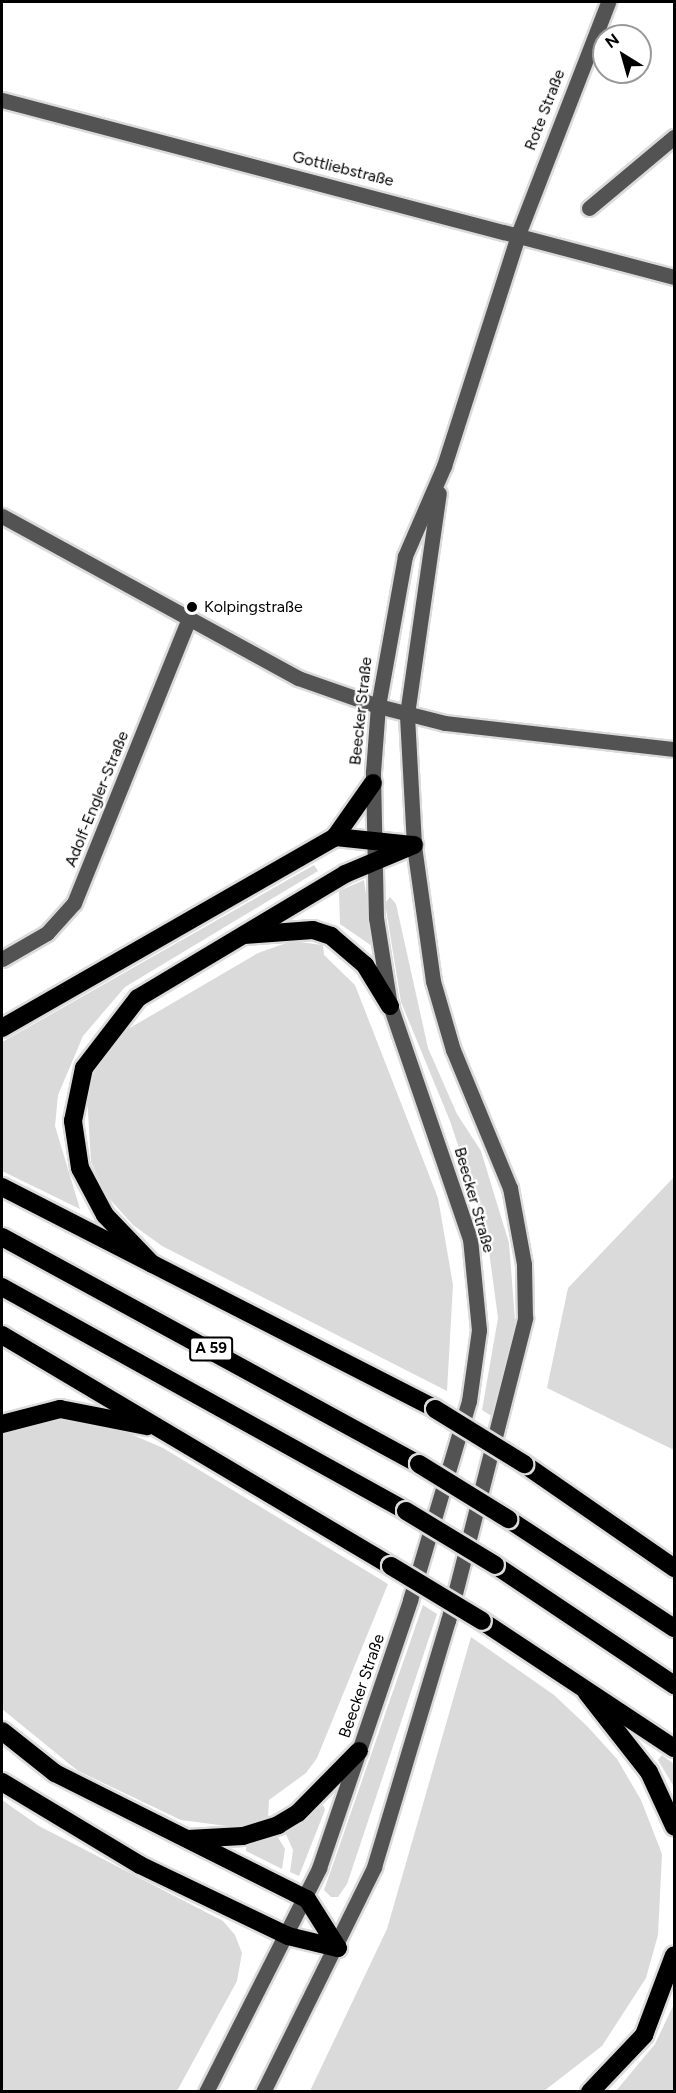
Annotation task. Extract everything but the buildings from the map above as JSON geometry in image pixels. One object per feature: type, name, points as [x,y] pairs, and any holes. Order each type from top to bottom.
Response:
[{"type":"highway","points":[[2,1028],[335,837],[373,783]]},
{"type":"highway","points":[[335,837],[414,845]]},
{"type":"highway","points":[[152,1264],[105,1215],[80,1168],[73,1121],[84,1068],[138,998],[239,936],[375,860],[414,845]]},
{"type":"highway","points":[[239,936],[313,930],[331,936],[365,965],[390,1006]]},
{"type":"highway","points":[[2,1187],[435,1409],[617,1524],[675,1568]]},
{"type":"highway","name":"A 59","points":[[2,1237],[419,1464],[675,1628]]},
{"type":"highway","name":"A 59","points":[[2,1287],[406,1511],[495,1565],[675,1685]]},
{"type":"highway","points":[[2,1335],[172,1433],[575,1678],[675,1748]]},
{"type":"highway","points":[[2,1424],[60,1408],[172,1433]]},
{"type":"highway","points":[[617,1524],[675,1552]]},
{"type":"highway","points":[[575,1678],[649,1772],[675,1826]]},
{"type":"highway","points":[[2,1731],[55,1773],[307,1899],[338,1948]]},
{"type":"highway","points":[[187,1839],[243,1836],[278,1825],[298,1813],[359,1751]]},
{"type":"highway","points":[[2,1782],[140,1865],[288,1936],[338,1948]]},
{"type":"highway","points":[[590,2091],[644,2035],[675,1955]]},
{"type":"street","name":"Rote Straße","points":[[519,232],[608,2]]},
{"type":"street","name":"Gottliebstraße","points":[[2,100],[519,232],[675,277]]},
{"type":"street","points":[[589,208],[675,137]]},
{"type":"street","name":"Beecker Straße","points":[[206,2091],[307,1899],[359,1751],[469,1401],[479,1330],[473,1261],[460,1201],[390,1006],[376,918],[373,783],[378,706],[405,556],[444,466],[519,232]]},
{"type":"street","name":"Beecker Straße","points":[[263,2091],[338,1948],[374,1867],[448,1622],[525,1318],[524,1264],[510,1188],[453,1050],[433,981],[414,845],[407,714],[414,632],[444,466]]},
{"type":"street","points":[[2,516],[188,621],[298,678],[378,706],[445,723],[675,749]]},
{"type":"street","name":"Adolf-Engler-Straße","points":[[2,959],[47,933],[74,903],[188,621]]},
{"type":"shaded area","points":[[314,865],[318,871],[125,987],[83,1036],[58,1095],[55,1126],[80,1209],[2,1171],[2,1042]]},
{"type":"shaded area","points":[[364,880],[372,946],[340,924],[339,891]]},
{"type":"shaded area","points":[[390,897],[396,904],[428,1048],[457,1114],[481,1151],[509,1243],[515,1320],[506,1379],[493,1417],[482,1410],[498,1318],[486,1229],[450,1121],[401,1002],[385,903]]},
{"type":"shaded area","points":[[292,941],[323,945],[324,955],[355,985],[438,1198],[453,1285],[447,1391],[162,1246],[133,1225],[106,1195],[91,1162],[87,1096],[98,1062],[118,1035],[258,953]]},
{"type":"shaded area","points":[[674,1177],[674,1450],[547,1388],[568,1288]]},
{"type":"shaded area","points":[[59,1417],[117,1428],[163,1448],[388,1584],[317,1758],[306,1773],[269,1800],[268,1818],[234,1827],[181,1820],[78,1771],[2,1709],[2,1434]]},
{"type":"shaded area","points":[[423,1605],[437,1614],[347,1884],[338,1897],[331,1897],[324,1890]]},
{"type":"shaded area","points":[[471,1637],[554,1695],[587,1726],[617,1759],[641,1800],[662,1854],[658,1935],[646,1978],[602,2046],[544,2091],[310,2091],[387,1929]]},
{"type":"shaded area","points":[[662,1755],[674,1764],[674,1787],[658,1760]]},
{"type":"shaded area","points":[[2,1800],[39,1826],[223,1921],[235,1935],[242,1953],[237,1981],[177,2091],[2,2091]]},
{"type":"shaded area","points":[[323,1805],[325,1810],[299,1876],[290,1872],[293,1850],[285,1832]]},
{"type":"shaded area","points":[[277,1836],[285,1849],[282,1869],[246,1851],[246,1846]]},
{"type":"shaded area","points":[[674,2004],[674,2091],[616,2091],[655,2044]]},
{"type":"place","name":"Kolpingstraße","points":[[192,607]]}]
